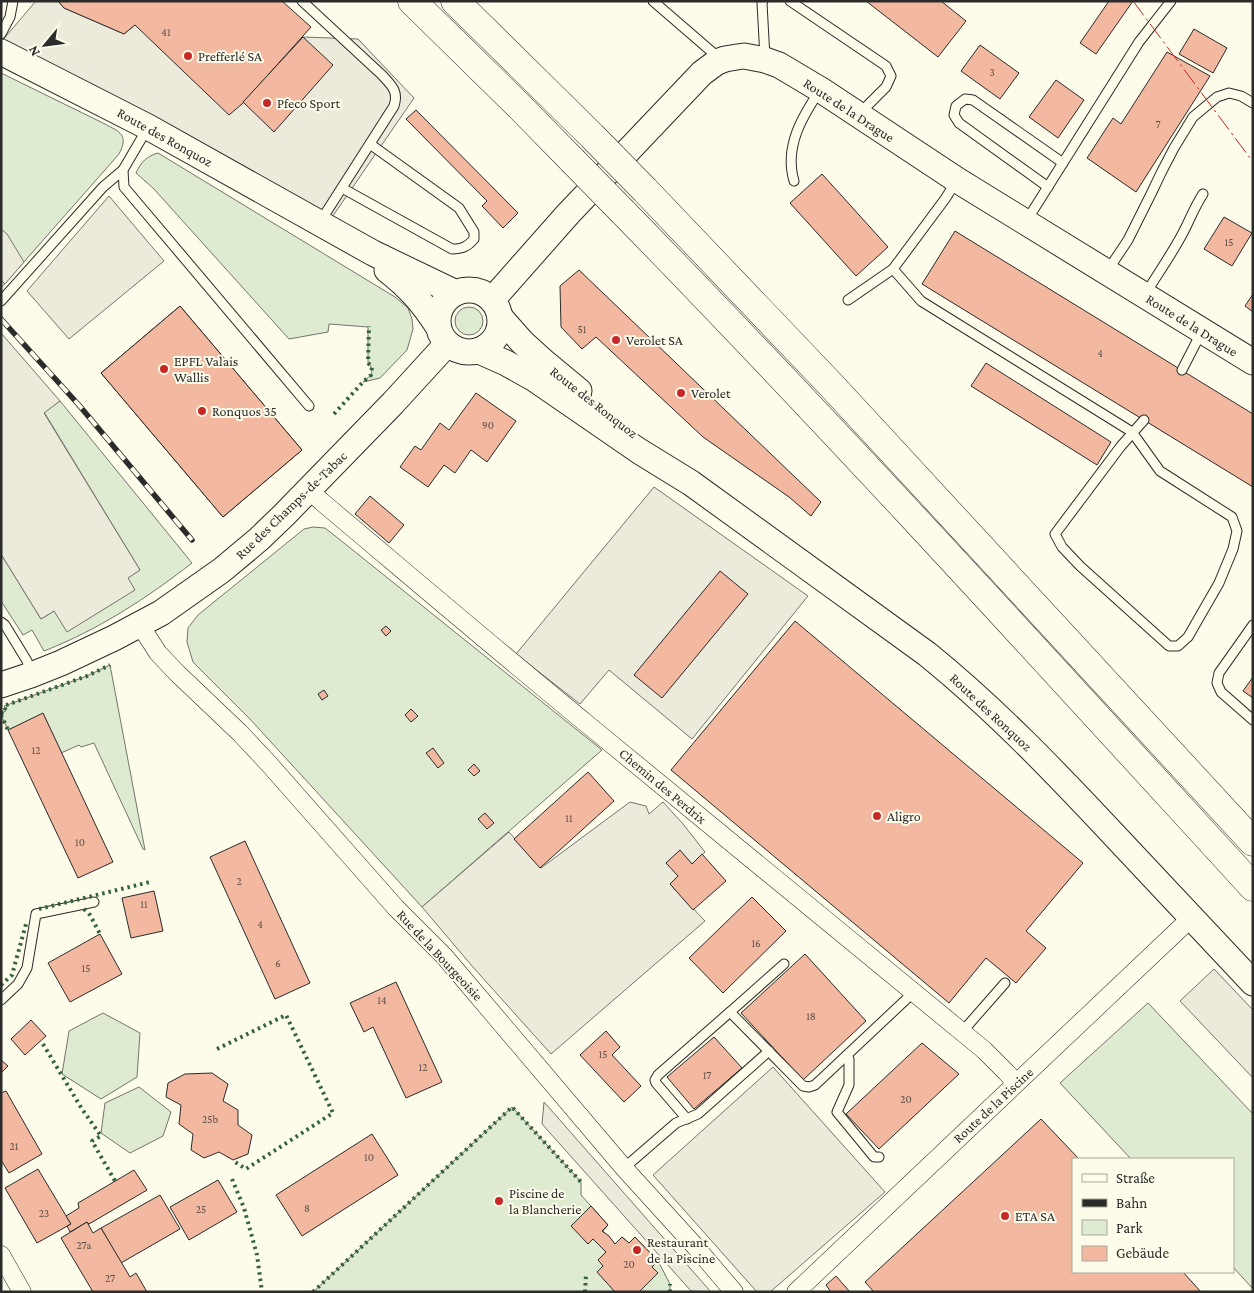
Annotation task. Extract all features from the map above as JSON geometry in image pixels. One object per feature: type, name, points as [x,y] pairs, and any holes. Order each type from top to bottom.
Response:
[{"type":"highway","points":[[412,1],[521,108],[730,321],[909,512],[1253,887]]},
{"type":"highway","points":[[455,1],[645,190],[832,386],[1253,842]]},
{"type":"street","name":"Route des Ronquoz","points":[[1,52],[148,127],[373,253],[456,293]]},
{"type":"street","name":"Route de la Drague","points":[[496,309],[568,214],[693,82],[721,60],[744,56],[779,65],[821,90],[957,180],[1253,362]]},
{"type":"street","name":"Route des Ronquoz","points":[[323,224],[404,284],[425,306],[442,335]]},
{"type":"street","points":[[467,290],[478,291],[488,296],[496,309],[500,328],[496,338],[479,351],[473,353],[462,352],[451,348],[442,335],[438,314],[443,303],[456,293],[467,290]]},
{"type":"street","name":"Route des Ronquoz","points":[[496,309],[522,342],[544,362],[644,441],[691,483]]},
{"type":"street","name":"Rue des Champs-de-Tabac","points":[[1,685],[32,675],[88,651],[140,625],[161,613],[222,570],[259,539],[393,403],[442,335]]},
{"type":"street","name":"Route des Ronquoz","points":[[479,351],[533,378],[639,451],[691,483],[927,654],[1001,719],[1042,760],[1253,983]]},
{"type":"street","name":"Chemin des Perdrix","points":[[309,490],[580,718],[942,1015],[991,1057],[1016,1083]]},
{"type":"street","name":"Rue de la Bourgeoisie","points":[[140,625],[158,653],[246,739],[396,908],[444,956],[624,1168],[734,1292]]},
{"type":"street","name":"Route de la Piscine","points":[[796,1292],[1191,918]]},
{"type":"street","points":[[1,1256],[22,1292]]},
{"type":"lane","points":[[10,17],[13,1]]},
{"type":"lane","points":[[1,34],[20,1]]},
{"type":"lane","points":[[302,1],[382,75],[393,87],[396,98],[394,106],[342,188],[323,224]]},
{"type":"lane","points":[[653,1],[721,60]]},
{"type":"lane","points":[[763,1],[765,60]]},
{"type":"lane","points":[[790,1],[886,66],[891,76],[886,87],[858,114]]},
{"type":"lane","points":[[1025,222],[1138,42],[1171,1]]},
{"type":"lane","points":[[794,181],[791,152],[796,134],[804,114],[821,90]]},
{"type":"lane","points":[[1107,272],[1128,240],[1160,173],[1193,116],[1217,97],[1229,93],[1241,96],[1253,104]]},
{"type":"lane","points":[[1048,187],[959,123],[954,116],[956,106],[965,99],[973,100],[1063,163]]},
{"type":"lane","points":[[1,301],[103,187],[122,170],[148,127]]},
{"type":"lane","points":[[342,188],[452,249],[460,249],[467,246],[474,239],[474,232],[459,208],[370,144]]},
{"type":"lane","points":[[122,170],[124,187],[309,406]]},
{"type":"lane","points":[[848,300],[893,269],[957,180]]},
{"type":"lane","points":[[1144,295],[1178,242],[1203,194]]},
{"type":"lane","points":[[893,269],[921,301],[1132,432],[1160,471],[1232,517],[1238,531],[1219,583],[1188,637],[1178,646],[1169,646],[1080,566],[1062,547],[1055,534],[1107,463],[1132,432],[1144,420]]},
{"type":"lane","points":[[1182,370],[1202,331]]},
{"type":"lane","points":[[1,622],[5,625],[27,661],[32,675]]},
{"type":"lane","points":[[1253,625],[1219,673],[1217,683],[1221,692],[1253,720]]},
{"type":"lane","points":[[1,1000],[18,984],[27,968],[36,914],[94,902]]},
{"type":"lane","points":[[687,1119],[656,1083],[658,1075],[784,964]]},
{"type":"lane","points":[[962,1032],[1006,983]]},
{"type":"lane","points":[[730,1012],[803,1086],[809,1087],[815,1085],[914,992]]},
{"type":"lane","points":[[624,1168],[676,1123],[698,1114],[769,1051]]},
{"type":"lane","points":[[847,1055],[849,1059],[849,1085],[837,1112],[874,1157],[879,1157]]},
{"type":"green space","points":[[1,73],[115,129],[123,138],[123,142],[119,154],[1,288]]},
{"type":"green space","points":[[158,153],[395,297],[408,308],[412,319],[413,329],[407,350],[380,378],[363,382],[372,372],[368,363],[368,327],[329,324],[328,332],[289,339],[153,188],[136,173],[145,160]]},
{"type":"green space","points":[[469,307],[479,311],[483,321],[479,331],[469,335],[459,331],[455,321],[459,311]]},
{"type":"green space","points":[[60,401],[192,563],[157,589],[103,623],[44,651],[32,630],[23,635],[1,601],[1,554],[41,619],[140,570],[44,412]]},
{"type":"green space","points":[[313,527],[325,528],[602,750],[422,907],[249,718],[193,662],[187,642],[188,628],[198,615],[304,529]]},
{"type":"green space","points":[[110,665],[145,850],[94,743],[81,747],[79,745],[61,753],[43,714],[8,730],[1,715],[1,713],[6,711],[4,706],[87,676]]},
{"type":"green space","points":[[1148,1003],[1253,1114],[1253,1289],[1234,1268],[1234,1158],[1130,1158],[1060,1083]]},
{"type":"green space","points":[[103,1013],[140,1033],[137,1077],[101,1099],[62,1074],[69,1031]]},
{"type":"green space","points":[[139,1087],[171,1112],[163,1136],[130,1153],[101,1133],[105,1103]]},
{"type":"green space","name":"Piscine de la Blancherie","points":[[512,1107],[581,1182],[581,1195],[608,1225],[603,1231],[615,1244],[622,1237],[629,1243],[635,1237],[658,1261],[670,1284],[670,1292],[313,1292]]},
{"type":"shaded area","points":[[36,1],[58,1],[64,8],[124,34],[135,25],[242,104],[303,37],[358,39],[414,98],[326,226],[1,42]]},
{"type":"shaded area","points":[[109,196],[164,261],[69,339],[27,291]]},
{"type":"shaded area","points":[[1,229],[7,234],[24,262],[5,284],[1,280]]},
{"type":"shaded area","points":[[1,333],[60,401],[44,413],[140,570],[128,578],[135,590],[67,632],[54,611],[41,619],[1,554]]},
{"type":"shaded area","points":[[654,487],[808,596],[692,739],[609,670],[580,704],[516,654]]},
{"type":"shaded area","points":[[630,802],[646,806],[649,814],[663,802],[705,852],[692,864],[680,851],[678,876],[670,884],[705,921],[551,1054],[422,907],[509,832],[541,868]]},
{"type":"shaded area","points":[[1214,969],[1253,1010],[1253,1078],[1180,1001]]},
{"type":"shaded area","points":[[773,1067],[885,1192],[770,1292],[757,1292],[653,1175]]},
{"type":"shaded area","points":[[544,1102],[711,1292],[691,1291],[542,1124]]},
{"type":"building","points":[[58,1],[282,1],[311,27],[242,104],[229,115],[135,25],[124,34],[64,8]]},
{"type":"building","points":[[866,1],[941,1],[966,21],[938,57]]},
{"type":"building","points":[[1109,1],[1133,1],[1096,54],[1080,43]]},
{"type":"building","points":[[1194,29],[1227,48],[1213,73],[1179,54]]},
{"type":"building","points":[[303,37],[333,65],[274,132],[243,102]]},
{"type":"building","points":[[980,45],[1019,73],[1000,99],[961,71]]},
{"type":"building","points":[[1167,52],[1210,76],[1136,192],[1087,158],[1113,118],[1121,124]]},
{"type":"building","points":[[1056,80],[1084,100],[1058,138],[1029,117]]},
{"type":"building","points":[[416,110],[518,213],[503,228],[482,206],[487,201],[406,119]]},
{"type":"building","points":[[822,174],[888,247],[856,276],[790,203]]},
{"type":"building","points":[[1224,217],[1252,233],[1232,266],[1204,249]]},
{"type":"building","points":[[955,231],[1253,414],[1253,487],[922,284]]},
{"type":"building","name":"Verolet","points":[[579,270],[821,502],[811,516],[789,497],[703,437],[596,337],[582,349],[561,327],[560,286]]},
{"type":"building","points":[[1253,294],[1253,312],[1245,306]]},
{"type":"building","name":"Ronquos 35","points":[[180,306],[302,450],[223,517],[101,373]],"holes":[[[178,357],[249,441],[220,465],[150,381]]]},
{"type":"building","name":"Ronquos 35","points":[[180,306],[302,450],[223,517],[101,373]]},
{"type":"building","points":[[986,363],[1111,442],[1097,465],[971,386]]},
{"type":"building","points":[[476,393],[516,421],[487,462],[471,450],[455,473],[444,465],[428,487],[400,467],[415,446],[421,450],[440,423],[449,430]]},
{"type":"building","points":[[370,496],[404,525],[389,543],[355,514]]},
{"type":"building","points":[[720,571],[748,594],[662,698],[634,675]]},
{"type":"building","name":"Aligro","points":[[795,621],[1083,863],[1026,931],[1046,948],[1016,983],[986,958],[949,1003],[671,770]]},
{"type":"building","points":[[386,626],[391,631],[386,636],[381,630]]},
{"type":"building","points":[[1253,677],[1253,698],[1243,691]]},
{"type":"building","points":[[324,690],[328,696],[322,700],[318,694]]},
{"type":"building","points":[[411,709],[418,716],[411,722],[405,715]]},
{"type":"building","points":[[43,713],[113,862],[78,878],[8,730]]},
{"type":"building","points":[[433,748],[444,763],[438,768],[426,753]]},
{"type":"building","points":[[474,764],[480,771],[474,776],[468,770]]},
{"type":"building","points":[[588,772],[614,801],[540,868],[514,839]]},
{"type":"building","points":[[485,813],[494,823],[487,829],[478,819]]},
{"type":"building","points":[[245,841],[310,983],[275,999],[210,857]]},
{"type":"building","points":[[680,850],[692,864],[702,854],[726,881],[693,910],[670,884],[678,876],[666,863]]},
{"type":"building","points":[[154,891],[163,931],[131,938],[122,898]]},
{"type":"building","points":[[752,897],[786,931],[723,993],[689,958]]},
{"type":"building","points":[[100,934],[122,974],[70,1002],[48,963]]},
{"type":"building","points":[[805,954],[866,1021],[803,1080],[741,1013]]},
{"type":"building","points":[[396,982],[442,1082],[406,1098],[373,1027],[364,1032],[350,1003]]},
{"type":"building","points":[[31,1020],[46,1036],[25,1055],[11,1039]]},
{"type":"building","points":[[606,1031],[620,1047],[612,1055],[641,1086],[624,1102],[580,1055]]},
{"type":"building","points":[[714,1037],[742,1068],[694,1109],[667,1077]]},
{"type":"building","points":[[922,1043],[959,1074],[879,1149],[846,1114]]},
{"type":"building","points":[[1,1060],[8,1066],[1,1073]]},
{"type":"building","points":[[212,1073],[228,1084],[223,1101],[238,1110],[238,1125],[252,1135],[248,1154],[233,1160],[219,1152],[204,1158],[191,1150],[193,1134],[179,1124],[181,1105],[166,1097],[168,1083],[185,1074]]},
{"type":"building","points":[[6,1091],[42,1154],[9,1173],[1,1160],[1,1093]]},
{"type":"building","name":"ETA SA","points":[[1041,1119],[1078,1158],[1072,1158],[1072,1273],[1184,1273],[1201,1292],[874,1292],[865,1282]]},
{"type":"building","points":[[372,1134],[398,1175],[302,1236],[276,1195]]},
{"type":"building","points":[[38,1169],[71,1224],[37,1243],[5,1188]]},
{"type":"building","points":[[134,1170],[147,1190],[89,1224],[87,1222],[70,1232],[67,1226],[71,1224],[66,1216],[79,1208],[78,1203]]},
{"type":"building","points":[[218,1180],[237,1212],[189,1240],[170,1207]]},
{"type":"building","points":[[160,1195],[180,1229],[121,1263],[101,1228]]},
{"type":"building","points":[[591,1206],[608,1225],[602,1231],[615,1244],[622,1237],[629,1243],[635,1237],[658,1261],[652,1267],[658,1273],[639,1292],[615,1292],[597,1272],[603,1266],[598,1260],[606,1252],[593,1239],[588,1244],[571,1226]]},
{"type":"building","points":[[87,1222],[93,1233],[101,1228],[130,1277],[136,1273],[147,1292],[93,1292],[61,1238]]},
{"type":"building","points":[[836,1276],[850,1292],[831,1292],[826,1285]]},
{"type":"railway","points":[[1,319],[78,404],[192,540]]},
{"type":"hedge","points":[[334,414],[371,375],[372,367],[368,363],[369,326]]},
{"type":"hedge","points":[[1,713],[6,711],[4,706],[87,676],[110,665]]},
{"type":"hedge","points":[[1,715],[8,730]]},
{"type":"hedge","points":[[39,909],[150,882]]},
{"type":"hedge","points":[[84,909],[90,915],[100,934]]},
{"type":"hedge","points":[[1,985],[12,975],[26,924]]},
{"type":"hedge","points":[[217,1049],[286,1015],[333,1113],[246,1169],[235,1162]]},
{"type":"hedge","points":[[43,1044],[82,1109],[101,1136],[92,1141],[115,1181]]},
{"type":"hedge","points":[[313,1292],[512,1107],[581,1182]]},
{"type":"hedge","points":[[232,1179],[244,1208],[257,1255],[262,1292]]},
{"type":"hedge","points":[[585,1292],[586,1274]]},
{"type":"hedge","points":[[670,1284],[670,1292]]},
{"type":"power","points":[[1133,1],[1253,162]]},
{"type":"place","name":"Prefferlé SA","points":[[188,56]]},
{"type":"place","name":"Pfeco Sport","points":[[267,103]]},
{"type":"place","name":"Verolet SA","points":[[616,340]]},
{"type":"place","name":"EPFL Valais Wallis","points":[[164,369]]},
{"type":"place","name":"Verolet","points":[[681,393]]},
{"type":"place","name":"Ronquos 35","points":[[202,411]]},
{"type":"place","name":"Aligro","points":[[877,816]]},
{"type":"place","name":"Piscine de la Blancherie","points":[[499,1201]]},
{"type":"place","name":"ETA SA","points":[[1005,1216]]},
{"type":"place","name":"Restaurant de la Piscine","points":[[637,1250]]}]
